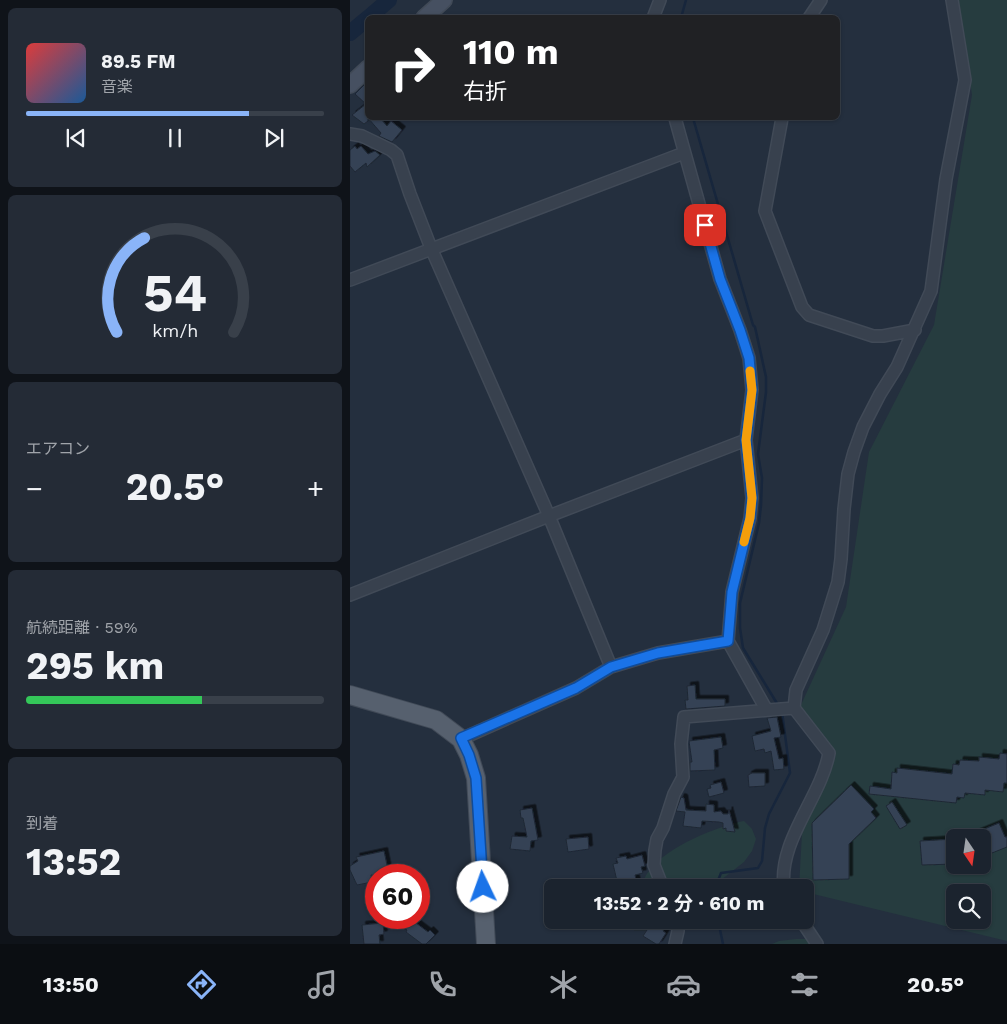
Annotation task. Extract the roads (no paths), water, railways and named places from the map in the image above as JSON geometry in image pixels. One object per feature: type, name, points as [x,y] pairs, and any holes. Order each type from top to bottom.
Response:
[{"type":"main road","points":[[350,696],[436,720],[461,738],[469,755],[476,778],[486,944]]},
{"type":"street","points":[[427,15],[444,0]]},
{"type":"street","points":[[654,15],[660,0]]},
{"type":"street","points":[[811,15],[821,0]]},
{"type":"street","points":[[782,879],[792,835],[826,769],[829,753],[794,708],[796,690],[823,630],[838,582],[848,474],[863,427],[897,367],[931,291],[946,179],[965,80],[952,0]]},
{"type":"street","points":[[350,85],[365,71]]},
{"type":"street","points":[[676,120],[720,279],[749,358],[752,390],[746,440],[752,498],[750,518],[732,592],[728,641],[766,710]]},
{"type":"street","points":[[782,120],[765,211],[802,307],[809,314],[873,336],[915,330]]},
{"type":"street","points":[[350,134],[362,136],[397,155],[430,248],[549,516],[611,667]]},
{"type":"street","points":[[350,280],[684,152]]},
{"type":"street","points":[[350,595],[746,440]]},
{"type":"street","points":[[461,738],[576,688],[611,667],[658,653],[728,641]]},
{"type":"street","points":[[660,879],[654,865],[655,850],[657,839],[663,828],[674,794],[684,777],[681,744],[684,717],[794,708]]},
{"type":"street","points":[[674,944],[678,929]]},
{"type":"street","points":[[807,929],[817,944]]},
{"type":"waterway","points":[[372,15],[389,0]]},
{"type":"waterway","points":[[682,15],[686,0]]},
{"type":"waterway","points":[[350,33],[365,20]]},
{"type":"waterway","points":[[694,120],[755,327],[766,377],[766,392],[758,454],[762,478],[761,505],[759,523],[740,603],[740,628],[743,648],[778,705]]},
{"type":"waterway","points":[[719,879],[721,873],[758,868],[762,861],[765,828],[769,814],[790,773],[782,712]]},
{"type":"waterway","points":[[720,929],[723,944]]}]
